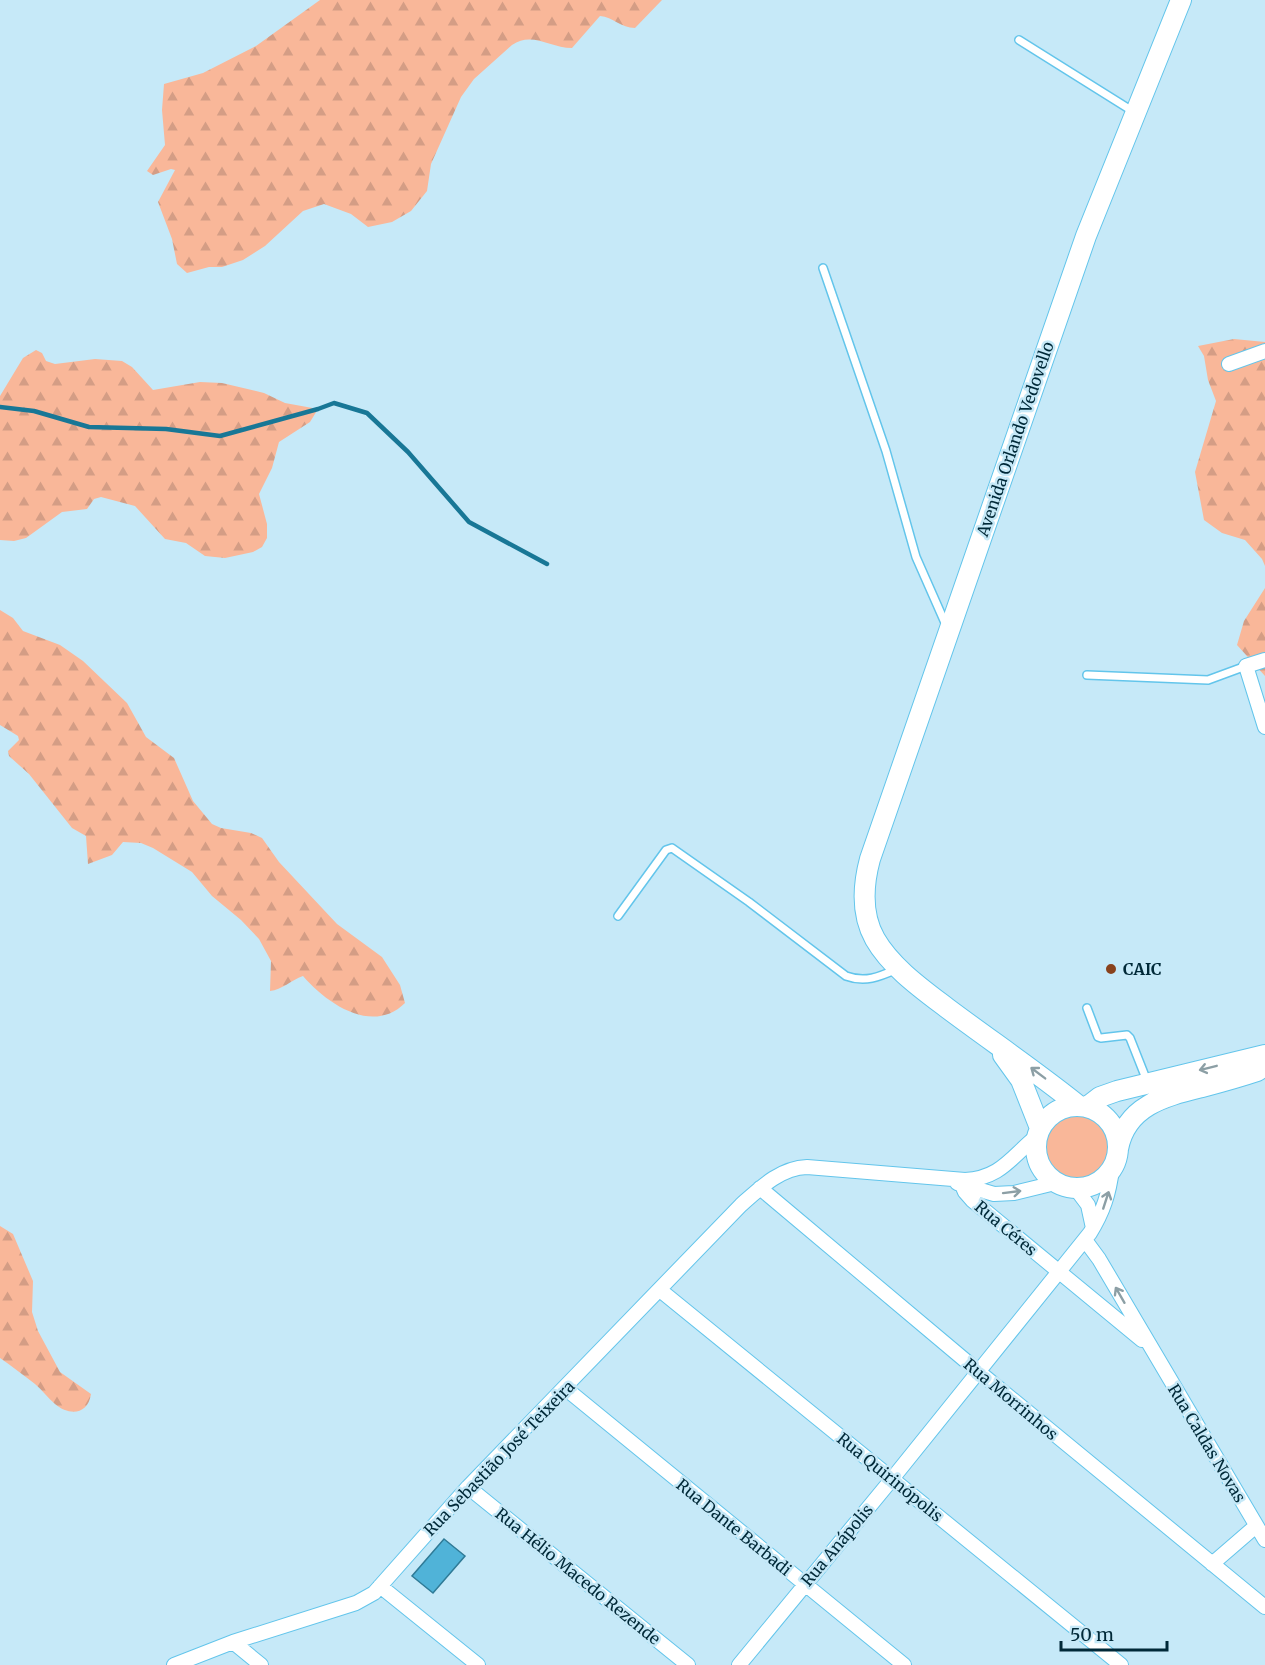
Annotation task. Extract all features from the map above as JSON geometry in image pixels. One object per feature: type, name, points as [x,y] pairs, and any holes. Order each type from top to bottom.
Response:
[{"type":"street","name":"Avenida Orlando Vedovello","points":[[899,968],[875,940],[870,928],[864,883],[870,859],[1086,236],[1181,0]]},
{"type":"street","points":[[1229,364],[1265,351]]},
{"type":"street","points":[[1265,660],[1246,666],[1265,727]]},
{"type":"street","points":[[899,968],[922,989],[994,1044],[1027,1065],[1083,1107],[1100,1113],[1110,1122],[1116,1135],[1118,1149]]},
{"type":"street","points":[[994,1044],[1021,1080],[1039,1132],[1036,1157],[1041,1168],[1055,1183]]},
{"type":"street","points":[[964,1182],[979,1179],[1007,1165],[1039,1132],[1047,1118],[1057,1111],[1068,1107],[1083,1107],[1100,1097],[1148,1083],[1265,1054]]},
{"type":"street","points":[[964,1182],[994,1194],[1014,1193],[1055,1183],[1076,1189],[1096,1184],[1112,1170],[1120,1137],[1126,1127],[1141,1111],[1156,1100],[1257,1071],[1265,1066]]},
{"type":"street","name":"Rua Sebastião José Teixeira","points":[[174,1665],[233,1642],[356,1603],[374,1593],[468,1486],[741,1204],[777,1176],[797,1167],[807,1167],[935,1176],[964,1182]]},
{"type":"street","name":"Rua Anápolis","points":[[739,1665],[1089,1234],[1104,1208],[1112,1170]]},
{"type":"street","name":"Rua Céres","points":[[964,1182],[965,1192],[972,1200],[1059,1271]]},
{"type":"street","name":"Rua Morrinhos","points":[[760,1188],[1265,1607]]},
{"type":"street","points":[[1076,1189],[1088,1205],[1089,1234]]},
{"type":"street","name":"Rua Caldas Novas","points":[[1089,1234],[1099,1259],[1265,1540]]},
{"type":"street","name":"Rua Caldas Novas","points":[[1059,1271],[1150,1346]]},
{"type":"street","name":"Rua Quirinópolis","points":[[660,1290],[1120,1665]]},
{"type":"street","name":"Rua Dante Barbadi","points":[[565,1388],[904,1665]]},
{"type":"street","name":"Rua Hélio Macedo Rezende","points":[[468,1486],[688,1665]]},
{"type":"street","points":[[1212,1564],[1256,1526]]},
{"type":"street","points":[[380,1586],[478,1665]]},
{"type":"street","points":[[233,1642],[261,1665]]},
{"type":"lane","points":[[1019,40],[1134,112]]},
{"type":"lane","points":[[823,268],[886,451],[916,557],[948,630]]},
{"type":"lane","points":[[1087,675],[1208,680],[1246,666]]},
{"type":"lane","points":[[618,916],[666,850],[672,848],[749,902],[846,976],[857,980],[868,980],[899,968]]},
{"type":"lane","points":[[1087,1008],[1098,1037],[1122,1034],[1130,1038],[1148,1083]]},
{"type":"green space","points":[[320,0],[662,0],[635,28],[600,16],[572,48],[534,40],[519,41],[512,45],[474,79],[461,97],[431,164],[427,191],[411,211],[392,222],[368,227],[351,214],[324,204],[303,211],[265,246],[243,260],[222,267],[209,267],[187,273],[177,264],[172,239],[158,202],[175,170],[171,169],[153,175],[147,171],[165,145],[162,110],[164,84],[203,73],[256,46]]},
{"type":"green space","points":[[1234,339],[1265,342],[1265,566],[1262,559],[1245,540],[1222,533],[1204,520],[1195,472],[1216,401],[1208,380],[1204,356],[1198,346]]},
{"type":"green space","points":[[36,350],[42,353],[46,361],[55,364],[95,359],[122,361],[132,367],[153,390],[200,382],[222,383],[264,393],[285,403],[318,409],[310,422],[279,442],[272,468],[259,494],[267,524],[267,538],[262,547],[253,552],[225,558],[205,556],[186,543],[165,539],[135,506],[101,497],[94,499],[87,509],[62,512],[26,538],[14,541],[0,540],[0,396],[23,358]]},
{"type":"green space","points":[[1265,588],[1265,676],[1237,645],[1244,621]]},
{"type":"green space","points":[[0,610],[13,618],[23,631],[60,645],[83,661],[127,703],[146,737],[174,758],[193,801],[212,824],[221,828],[251,833],[262,838],[279,862],[337,924],[382,957],[400,985],[405,1003],[392,1012],[379,1016],[365,1016],[337,1005],[313,987],[303,976],[279,989],[270,991],[271,961],[259,939],[241,920],[212,896],[192,872],[141,843],[123,842],[112,855],[88,864],[86,836],[72,828],[29,774],[9,756],[8,751],[19,740],[18,736],[0,725]]},
{"type":"green space","points":[[1076,1112],[1089,1115],[1101,1122],[1108,1134],[1111,1147],[1108,1160],[1101,1172],[1089,1179],[1076,1182],[1063,1179],[1051,1172],[1044,1160],[1041,1147],[1044,1134],[1051,1122],[1063,1115]]},
{"type":"green space","points":[[0,1226],[13,1234],[33,1281],[32,1312],[38,1331],[60,1372],[91,1394],[82,1410],[72,1412],[60,1408],[35,1384],[0,1358]]},
{"type":"building","points":[[444,1539],[465,1556],[433,1593],[412,1576]]},
{"type":"waterway","points":[[0,407],[34,411],[89,427],[166,429],[220,436],[334,403],[367,413],[408,452],[469,522],[547,564]]},
{"type":"place","name":"CAIC","points":[[1111,969]]}]
